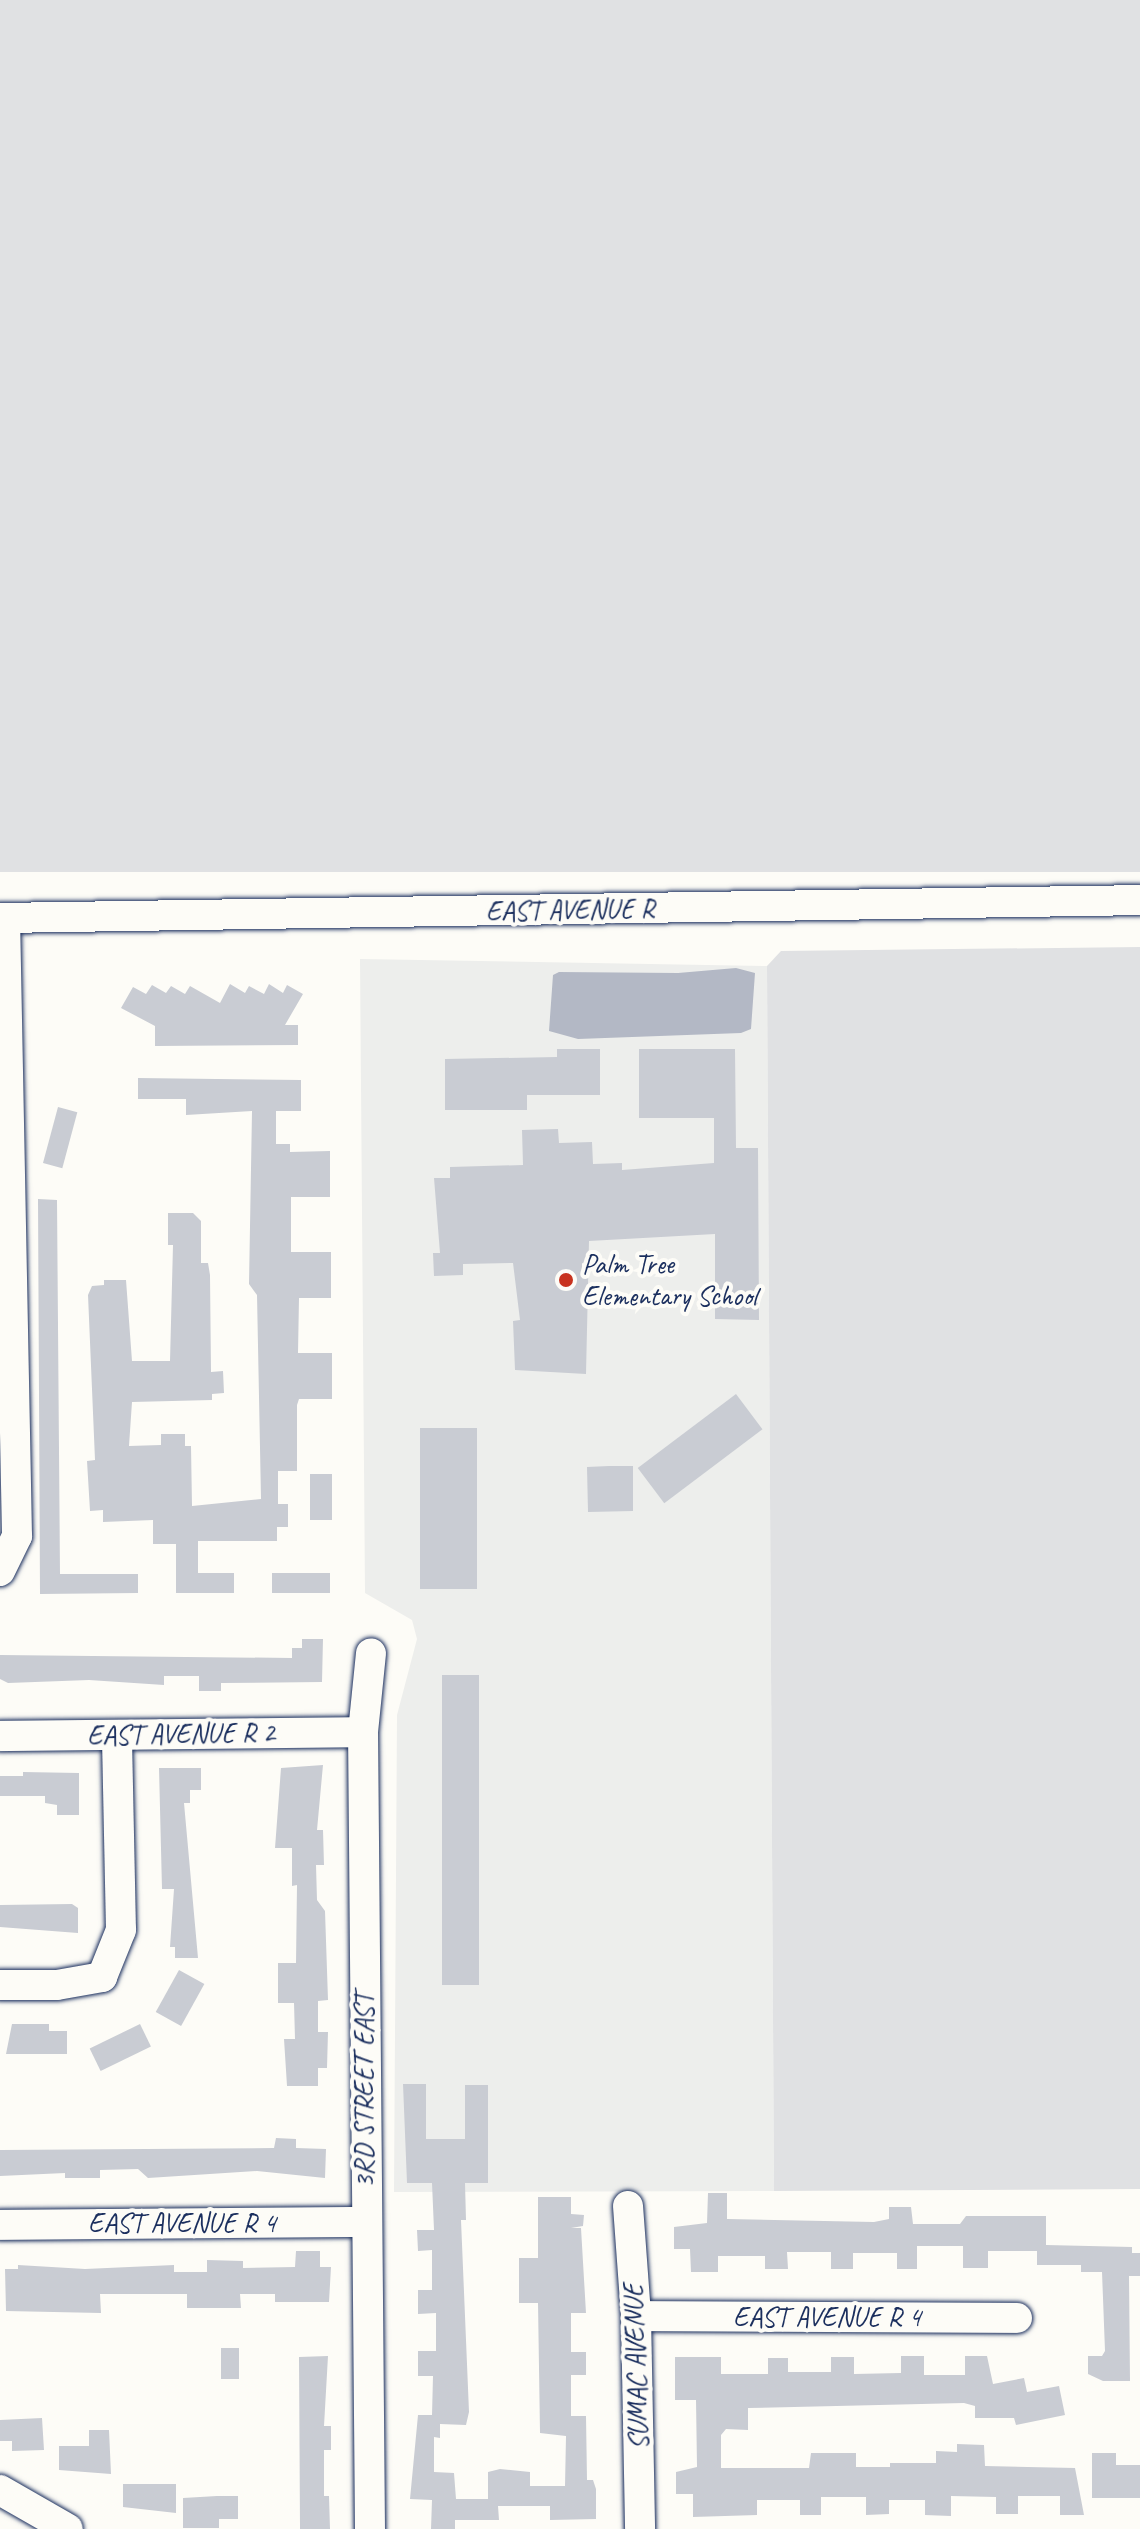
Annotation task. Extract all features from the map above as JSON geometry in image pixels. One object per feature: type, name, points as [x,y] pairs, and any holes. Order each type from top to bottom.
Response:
[{"type":"street","name":"EAST AVENUE R","points":[[3,918],[1140,900]]},
{"type":"street","points":[[0,1571],[17,1536],[3,1174],[3,918]]},
{"type":"street","name":"3RD STREET EAST","points":[[370,2529],[363,1732],[371,1653]]},
{"type":"street","name":"EAST AVENUE R 2","points":[[0,1736],[363,1732]]},
{"type":"street","points":[[0,1985],[57,1985],[102,1977],[121,1930],[117,1735]]},
{"type":"street","name":"SUMAC AVENUE","points":[[628,2206],[636,2316],[640,2529]]},
{"type":"street","name":"EAST AVENUE R 4","points":[[0,2225],[365,2222]]},
{"type":"street","name":"EAST AVENUE R 4","points":[[636,2316],[1017,2318]]},
{"type":"street","points":[[0,2490],[68,2529]]},
{"type":"shaded area","points":[[0,0],[1140,0],[1140,872],[0,872]]},
{"type":"shaded area","points":[[1140,947],[1140,2189],[774,2191],[767,966],[781,951]]},
{"type":"shaded area","name":"Palm Tree Elementary School","points":[[360,959],[767,966],[774,2191],[394,2192],[397,1715],[417,1639],[412,1620],[365,1593]]},
{"type":"shaded area","points":[[736,968],[755,973],[751,1029],[741,1033],[578,1039],[549,1031],[553,975],[559,972],[678,973]]},
{"type":"building","points":[[230,984],[245,993],[249,986],[264,994],[269,984],[283,993],[287,985],[303,994],[285,1025],[298,1025],[298,1045],[155,1046],[155,1026],[121,1008],[133,987],[146,994],[152,985],[166,993],[171,986],[185,994],[190,986],[220,1003]]},
{"type":"building","points":[[557,1049],[600,1049],[600,1095],[527,1095],[527,1110],[445,1110],[445,1059],[557,1057]]},
{"type":"building","points":[[639,1049],[735,1049],[736,1148],[758,1148],[759,1320],[715,1319],[715,1234],[589,1241],[586,1374],[515,1370],[513,1321],[520,1320],[513,1263],[463,1264],[463,1275],[434,1276],[433,1253],[440,1253],[434,1178],[450,1178],[450,1167],[523,1165],[522,1130],[558,1129],[559,1143],[592,1142],[593,1164],[622,1163],[622,1170],[714,1163],[714,1118],[639,1118]]},
{"type":"building","points":[[138,1078],[301,1080],[301,1111],[276,1111],[276,1144],[290,1144],[290,1152],[330,1151],[330,1197],[291,1197],[291,1252],[331,1252],[331,1298],[299,1298],[298,1353],[332,1353],[332,1399],[299,1399],[297,1471],[278,1471],[278,1504],[288,1504],[288,1527],[277,1527],[277,1541],[198,1541],[198,1573],[234,1573],[234,1593],[176,1593],[176,1544],[153,1544],[153,1520],[103,1522],[103,1510],[90,1511],[87,1461],[95,1460],[88,1295],[92,1286],[104,1285],[104,1280],[126,1280],[132,1361],[170,1361],[173,1245],[168,1245],[168,1213],[193,1213],[201,1221],[201,1263],[208,1263],[210,1275],[211,1372],[223,1371],[224,1393],[212,1394],[212,1400],[132,1402],[129,1446],[161,1445],[161,1434],[185,1434],[185,1446],[191,1446],[192,1506],[261,1499],[257,1295],[249,1284],[252,1111],[186,1115],[186,1099],[138,1099]]},
{"type":"building","points":[[58,1107],[77,1112],[62,1168],[43,1163]]},
{"type":"building","points":[[38,1199],[57,1200],[60,1574],[138,1574],[138,1593],[40,1594]]},
{"type":"building","points":[[736,1394],[762,1429],[664,1503],[638,1468]]},
{"type":"building","points":[[420,1428],[477,1428],[477,1589],[420,1589]]},
{"type":"building","points":[[633,1466],[633,1511],[588,1512],[587,1467]]},
{"type":"building","points":[[310,1474],[332,1474],[332,1520],[310,1520]]},
{"type":"building","points":[[272,1573],[330,1573],[330,1593],[272,1593]]},
{"type":"building","points":[[302,1639],[323,1639],[322,1682],[221,1683],[221,1691],[199,1691],[199,1676],[164,1676],[164,1685],[89,1680],[8,1683],[0,1679],[0,1655],[292,1658],[292,1648],[302,1648]]},
{"type":"building","points":[[442,1675],[479,1675],[479,1985],[442,1985]]},
{"type":"building","points":[[323,1765],[317,1830],[323,1830],[324,1865],[316,1865],[317,1900],[325,1911],[328,2000],[318,2001],[318,2032],[328,2032],[327,2068],[318,2068],[318,2086],[287,2086],[284,2039],[295,2039],[294,2003],[278,2003],[278,1963],[296,1963],[297,1885],[292,1886],[292,1848],[275,1848],[281,1768]]},
{"type":"building","points":[[159,1768],[201,1768],[201,1790],[190,1790],[190,1803],[184,1803],[198,1958],[175,1958],[175,1947],[170,1947],[174,1889],[162,1889]]},
{"type":"building","points":[[23,1772],[79,1773],[79,1815],[57,1815],[57,1805],[45,1803],[45,1796],[0,1796],[0,1776],[23,1776]]},
{"type":"building","points":[[72,1904],[78,1908],[78,1933],[0,1927],[0,1905]]},
{"type":"building","points":[[179,1970],[204,1984],[181,2026],[156,2012]]},
{"type":"building","points":[[12,2024],[49,2024],[49,2031],[67,2031],[67,2054],[6,2054]]},
{"type":"building","points":[[140,2024],[151,2046],[101,2071],[90,2049]]},
{"type":"building","points":[[403,2084],[426,2084],[426,2139],[465,2139],[465,2085],[488,2085],[488,2183],[465,2183],[466,2220],[461,2220],[469,2412],[466,2425],[440,2424],[440,2438],[434,2437],[434,2472],[454,2473],[456,2499],[488,2499],[488,2472],[500,2469],[530,2472],[530,2486],[565,2486],[566,2436],[540,2433],[538,2303],[519,2303],[519,2258],[538,2258],[538,2197],[571,2197],[571,2214],[584,2215],[583,2226],[571,2228],[581,2228],[586,2313],[571,2313],[571,2352],[586,2352],[586,2375],[571,2375],[571,2416],[586,2416],[587,2480],[593,2480],[596,2489],[596,2519],[550,2520],[550,2506],[498,2506],[499,2520],[455,2520],[455,2529],[431,2529],[432,2500],[410,2499],[418,2415],[432,2415],[433,2376],[418,2376],[418,2351],[436,2351],[436,2313],[418,2314],[418,2290],[432,2290],[432,2250],[418,2251],[417,2230],[434,2230],[432,2183],[407,2183]]},
{"type":"building","points":[[276,2138],[296,2139],[296,2148],[326,2149],[325,2178],[257,2171],[148,2178],[138,2169],[100,2170],[100,2178],[65,2178],[65,2173],[0,2176],[0,2150],[274,2148]]},
{"type":"building","points":[[708,2193],[727,2193],[727,2219],[874,2222],[889,2219],[889,2207],[911,2207],[913,2224],[960,2224],[966,2216],[1046,2216],[1046,2245],[1132,2247],[1132,2253],[1140,2253],[1140,2276],[1129,2276],[1130,2381],[1103,2381],[1088,2374],[1088,2356],[1102,2356],[1105,2351],[1102,2272],[1081,2272],[1081,2265],[1037,2265],[1037,2251],[988,2251],[988,2268],[963,2268],[963,2246],[917,2246],[917,2269],[897,2269],[897,2253],[853,2253],[853,2269],[831,2269],[831,2252],[787,2252],[788,2269],[765,2269],[765,2256],[718,2256],[718,2272],[691,2272],[690,2249],[674,2249],[674,2227],[707,2223]]},
{"type":"building","points":[[296,2251],[320,2251],[320,2267],[331,2267],[329,2302],[275,2302],[275,2294],[240,2294],[241,2308],[187,2308],[187,2294],[100,2294],[101,2313],[6,2311],[5,2269],[18,2269],[18,2265],[85,2269],[174,2265],[174,2272],[207,2272],[207,2260],[243,2261],[243,2268],[295,2267]]},
{"type":"building","points":[[221,2348],[239,2348],[239,2379],[221,2379]]},
{"type":"building","points":[[328,2356],[324,2426],[331,2426],[331,2450],[324,2450],[324,2496],[329,2496],[330,2529],[300,2529],[299,2357]]},
{"type":"building","points":[[901,2356],[924,2356],[924,2375],[965,2375],[965,2356],[987,2356],[993,2384],[1024,2378],[1027,2392],[1059,2386],[1065,2415],[1016,2425],[1014,2418],[975,2418],[975,2406],[964,2403],[748,2408],[748,2430],[726,2429],[721,2435],[721,2468],[809,2468],[811,2453],[856,2453],[856,2467],[936,2463],[936,2451],[957,2452],[957,2444],[984,2445],[985,2466],[1075,2468],[1084,2515],[1060,2515],[1060,2496],[1018,2496],[1018,2514],[996,2514],[996,2497],[951,2496],[951,2516],[925,2515],[925,2500],[889,2500],[889,2514],[866,2515],[866,2497],[821,2497],[821,2515],[800,2515],[800,2500],[757,2500],[757,2515],[693,2517],[693,2494],[676,2494],[676,2472],[697,2467],[696,2400],[675,2400],[675,2357],[721,2357],[721,2374],[768,2374],[768,2358],[788,2358],[788,2372],[831,2372],[831,2357],[854,2357],[854,2374],[901,2373]]},
{"type":"building","points":[[42,2418],[44,2450],[12,2451],[12,2441],[0,2441],[0,2420]]},
{"type":"building","points":[[89,2430],[109,2430],[111,2474],[59,2470],[59,2446],[89,2446]]},
{"type":"building","points":[[1092,2453],[1116,2453],[1116,2465],[1140,2465],[1140,2498],[1092,2498]]},
{"type":"building","points":[[123,2484],[176,2484],[176,2513],[123,2507]]},
{"type":"building","points":[[238,2496],[238,2519],[219,2519],[219,2528],[183,2528],[183,2498]]},
{"type":"place","name":"Palm Tree Elementary School","points":[[566,1280]]}]
